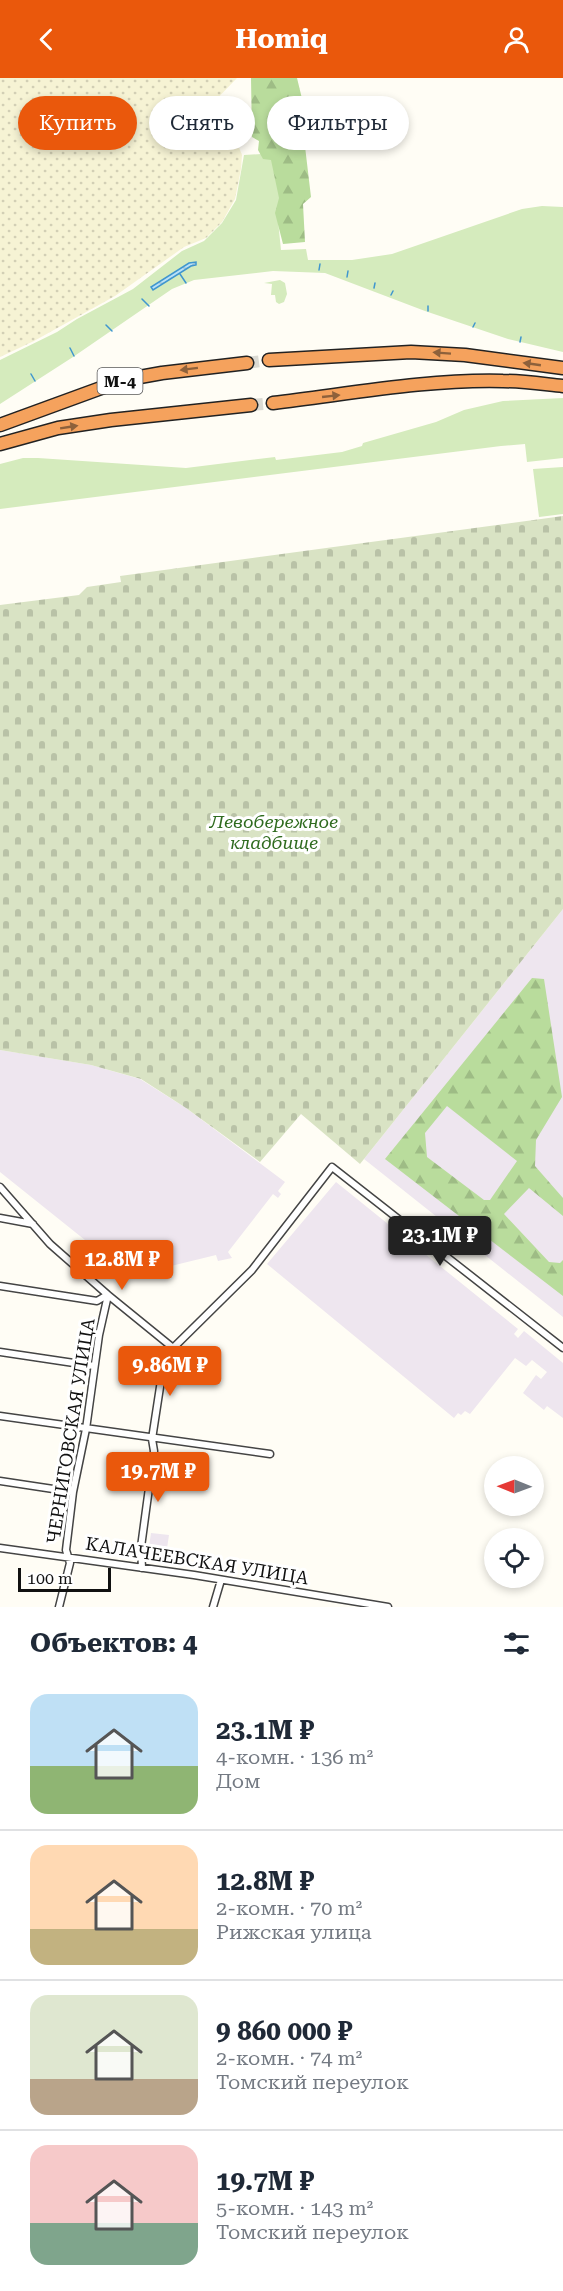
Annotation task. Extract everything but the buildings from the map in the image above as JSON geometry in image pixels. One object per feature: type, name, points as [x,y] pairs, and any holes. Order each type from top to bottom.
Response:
[{"type":"highway","points":[[269,360],[411,352],[465,355],[563,368]]},
{"type":"highway","name":"М-4","points":[[0,425],[123,380],[247,363]]},
{"type":"highway","points":[[273,402],[419,385],[481,381],[563,386]]},
{"type":"highway","name":"М-4","points":[[0,444],[58,428],[251,405]]},
{"type":"street","points":[[142,1568],[141,1547],[154,1451],[152,1439],[164,1361],[171,1348],[252,1270],[332,1167],[563,1347]]},
{"type":"street","points":[[0,1187],[50,1244],[171,1348],[199,1369]]},
{"type":"street","points":[[0,1218],[34,1224]]},
{"type":"street","points":[[0,1286],[97,1301],[108,1294]]},
{"type":"street","name":"ЧЕРНИГОВСКАЯ УЛИЦА","points":[[59,1607],[70,1563],[66,1550],[73,1492],[86,1429],[94,1366],[108,1294]]},
{"type":"street","points":[[0,1352],[94,1366]]},
{"type":"street","points":[[0,1416],[270,1454]]},
{"type":"street","points":[[0,1481],[73,1492]]},
{"type":"street","name":"КАЛАЧЕЕВСКАЯ УЛИЦА","points":[[0,1548],[388,1607]]},
{"type":"street","points":[[213,1607],[221,1580]]},
{"type":"shaded area","points":[[0,78],[237,78],[220,96],[149,96],[149,150],[240,150],[241,169],[235,199],[222,222],[206,238],[184,247],[115,296],[0,357]]},
{"type":"shaded area","points":[[563,909],[563,1317],[364,1159]]},
{"type":"shaded area","points":[[0,1050],[91,1065],[140,1079],[186,1108],[285,1182],[278,1191],[281,1194],[278,1198],[273,1194],[228,1252],[232,1258],[218,1261],[216,1255],[130,1276],[0,1172]]},
{"type":"shaded area","points":[[336,1182],[518,1329],[514,1334],[518,1338],[524,1331],[563,1363],[563,1418],[547,1406],[544,1410],[523,1393],[536,1375],[541,1379],[547,1372],[532,1360],[526,1366],[515,1358],[470,1414],[465,1411],[461,1415],[458,1413],[454,1418],[267,1264]]},
{"type":"shaded area","points":[[151,1533],[169,1535],[166,1555],[148,1553]]},
{"type":"green space","points":[[251,78],[297,78],[301,96],[267,96],[267,150],[305,150],[311,197],[303,204],[305,242],[283,244],[275,213],[279,198],[271,160],[263,159],[258,150],[259,141],[255,139],[255,96],[251,96]]},
{"type":"green space","points":[[277,153],[281,193],[277,211],[281,250],[306,249],[308,260],[352,260],[392,254],[522,209],[542,206],[563,207],[563,352],[508,339],[425,311],[325,273],[273,271],[194,280],[172,289],[0,404],[0,360],[57,332],[133,289],[182,251],[204,241],[222,223],[236,200],[244,155]]},
{"type":"green space","points":[[280,280],[285,283],[287,294],[284,302],[279,304],[276,302],[275,295],[271,295],[272,284],[264,283]]},
{"type":"green space","points":[[563,398],[563,458],[527,462],[525,444],[501,446],[0,509],[0,464],[23,458],[186,468],[275,457],[276,460],[342,452],[362,446],[363,443],[436,422],[464,410],[503,401]]},
{"type":"green space","points":[[563,467],[563,514],[539,517],[533,469]]},
{"type":"green space","name":"Левобережное кладбище","points":[[563,516],[563,909],[360,1164],[301,1114],[260,1162],[186,1108],[141,1079],[91,1065],[0,1050],[0,605],[79,595],[87,587],[121,582],[120,576]]},
{"type":"green space","points":[[532,978],[544,979],[562,1097],[536,1140],[535,1166],[563,1198],[563,1216],[529,1188],[504,1214],[549,1262],[560,1263],[563,1260],[563,1296],[385,1159]],"holes":[[[447,1106],[517,1161],[490,1200],[484,1200],[427,1157],[425,1133]]]},
{"type":"water","points":[[196,262],[196,265],[153,290],[151,287],[189,263]]},
{"type":"waterway","points":[[319,270],[320,264]]},
{"type":"waterway","points":[[347,277],[348,271]]},
{"type":"waterway","points":[[180,274],[186,283]]},
{"type":"waterway","points":[[374,288],[375,283]]},
{"type":"waterway","points":[[391,295],[393,291]]},
{"type":"waterway","points":[[142,299],[149,306]]},
{"type":"waterway","points":[[428,306],[428,311]]},
{"type":"waterway","points":[[473,327],[475,323]]},
{"type":"waterway","points":[[106,325],[112,331]]},
{"type":"waterway","points":[[520,342],[521,337]]},
{"type":"waterway","points":[[70,348],[74,356]]},
{"type":"waterway","points":[[31,374],[35,381]]},
{"type":"tunnel","points":[[247,363],[269,360]]},
{"type":"tunnel","points":[[251,405],[273,403]]}]
